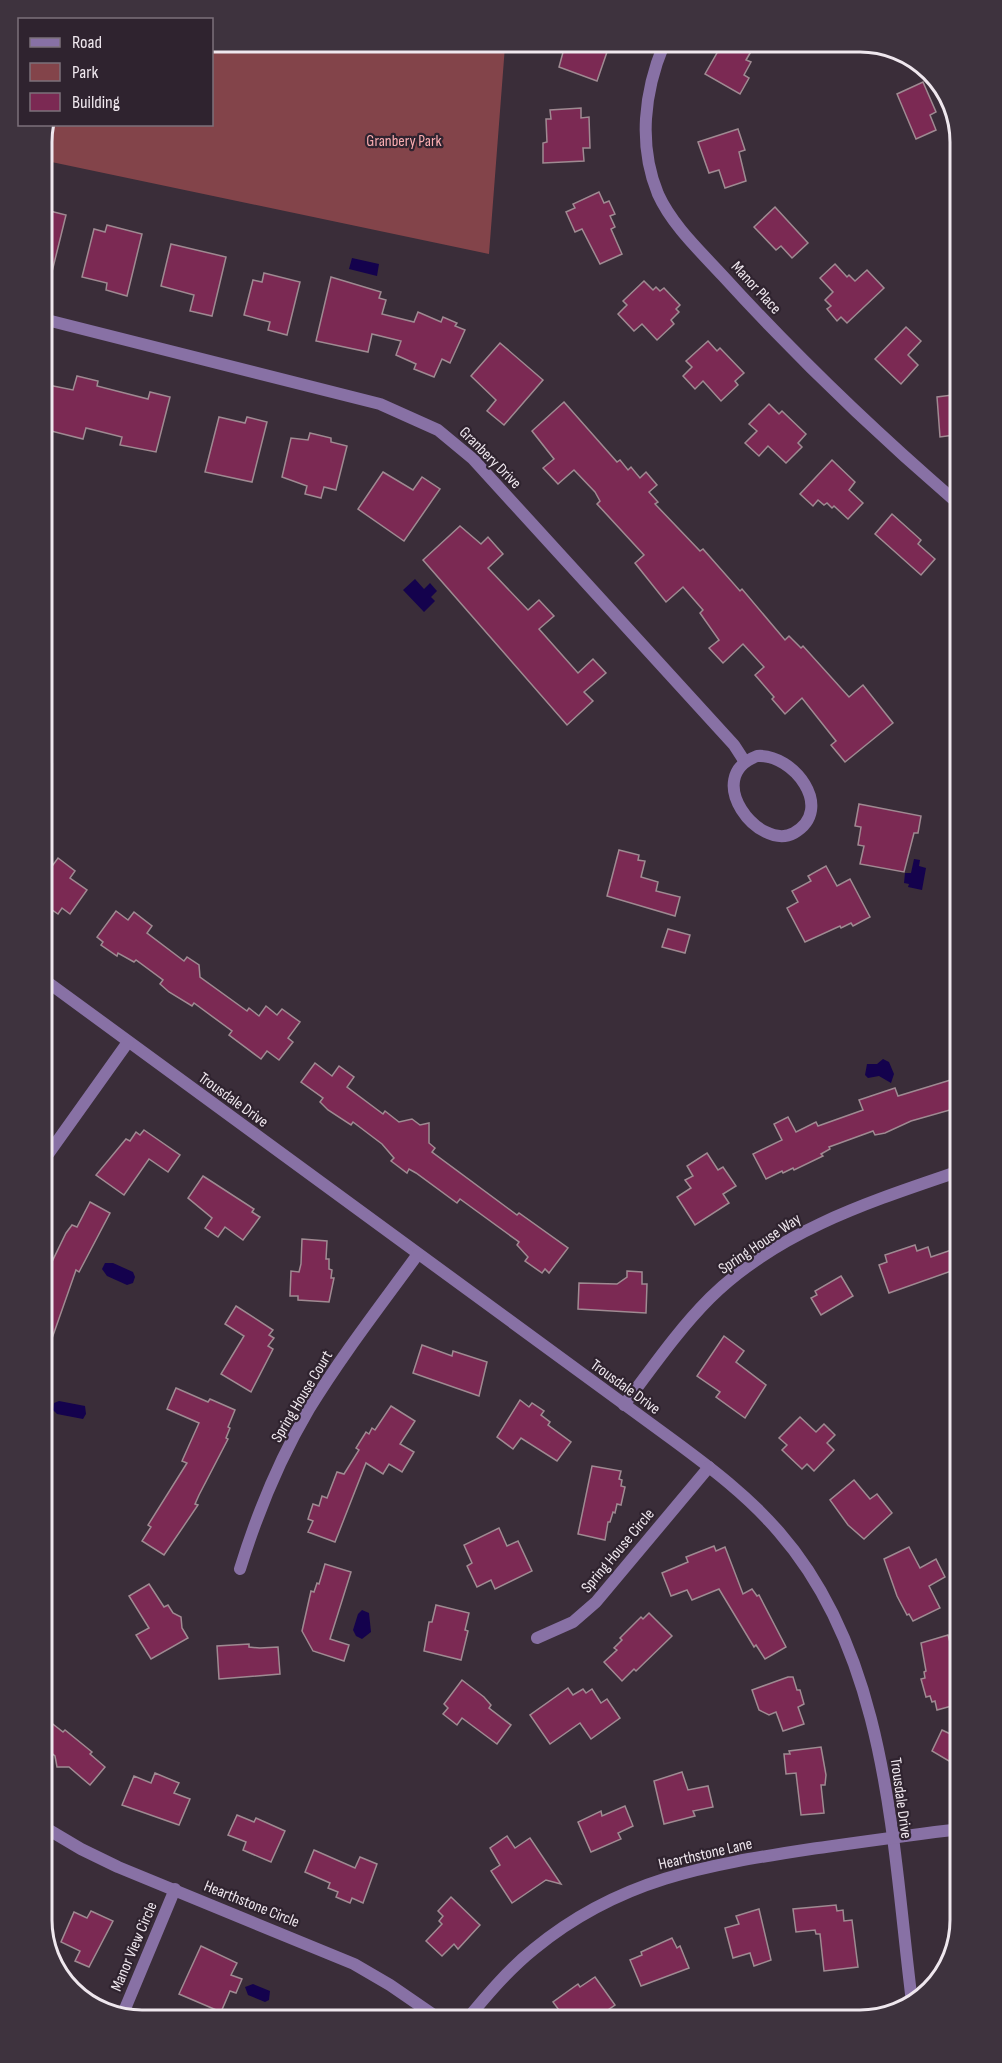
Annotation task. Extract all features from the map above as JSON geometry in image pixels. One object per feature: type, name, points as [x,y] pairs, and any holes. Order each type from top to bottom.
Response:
[{"type":"street","name":"Manor Place","points":[[661,53],[650,84],[645,142],[653,180],[668,212],[740,294],[794,350],[883,437],[950,496]]},
{"type":"street","name":"Granbery Drive","points":[[53,322],[380,405],[438,430],[473,459],[734,745],[746,762]]},
{"type":"street","points":[[757,756],[776,758],[804,783],[813,805],[811,815],[800,829],[785,837],[772,836],[762,830],[742,809],[735,798],[733,785],[737,773],[746,762],[757,756]]},
{"type":"street","name":"Trousdale Drive","points":[[53,986],[709,1467],[749,1501],[781,1534],[810,1574],[840,1624],[869,1708],[891,1838],[911,1994]]},
{"type":"street","points":[[53,1146],[128,1042]]},
{"type":"street","name":"Spring House Way","points":[[624,1405],[694,1314],[728,1282],[751,1265],[837,1215],[950,1175]]},
{"type":"street","name":"Spring House Court","points":[[240,1569],[274,1481],[309,1410],[348,1350],[418,1254]]},
{"type":"street","name":"Spring House Circle","points":[[537,1638],[573,1622],[596,1602],[709,1467]]},
{"type":"street","name":"Hearthstone Lane","points":[[475,2010],[506,1974],[547,1939],[601,1905],[641,1886],[683,1871],[727,1862],[950,1830]]},
{"type":"street","name":"Hearthstone Circle","points":[[53,1832],[81,1849],[354,1964],[426,2010]]},
{"type":"street","name":"Manor View Circle","points":[[125,2009],[176,1889]]},
{"type":"green space","name":"Granbery Park","points":[[213,53],[504,53],[489,254],[53,162],[55,126],[213,126]]},
{"type":"shaded area","points":[[352,258],[379,264],[377,276],[349,269]]},
{"type":"shaded area","points":[[415,579],[424,589],[430,583],[437,591],[431,597],[435,601],[424,612],[403,590]]},
{"type":"shaded area","points":[[914,859],[920,860],[919,866],[926,868],[922,890],[908,887],[909,884],[904,883],[905,873],[911,873]]},
{"type":"shaded area","points":[[883,1059],[889,1062],[894,1074],[891,1083],[879,1076],[868,1078],[865,1075],[867,1064],[877,1064]]},
{"type":"shaded area","points":[[105,1263],[113,1263],[133,1272],[135,1277],[133,1283],[127,1285],[107,1276],[102,1269]]},
{"type":"shaded area","points":[[59,1401],[85,1406],[86,1414],[83,1419],[57,1414],[53,1410],[54,1403]]},
{"type":"shaded area","points":[[362,1610],[369,1613],[371,1632],[362,1639],[356,1636],[353,1630],[358,1614]]},
{"type":"shaded area","points":[[253,1984],[270,1991],[269,2000],[265,2002],[248,1995],[245,1987]]},
{"type":"building","points":[[563,53],[607,53],[597,81],[559,67]]},
{"type":"building","points":[[717,53],[750,53],[746,60],[751,62],[744,75],[749,78],[740,94],[705,74]]},
{"type":"building","points":[[923,82],[936,112],[930,115],[936,130],[916,139],[897,94]]},
{"type":"building","points":[[581,108],[581,118],[589,117],[590,148],[583,148],[584,161],[543,163],[543,143],[547,142],[546,119],[551,119],[550,110]]},
{"type":"building","points":[[738,129],[745,150],[739,152],[746,181],[725,188],[719,170],[709,173],[698,142]]},
{"type":"building","points":[[599,192],[604,203],[609,201],[615,214],[610,216],[615,227],[611,229],[622,254],[600,264],[582,229],[575,232],[566,212],[575,208],[573,204]]},
{"type":"building","points":[[775,207],[808,243],[792,258],[781,246],[776,250],[754,227]]},
{"type":"building","points":[[53,212],[66,215],[53,268]]},
{"type":"building","points":[[107,225],[142,234],[127,296],[106,290],[107,283],[82,277],[94,229],[105,232]]},
{"type":"building","points":[[171,244],[226,257],[212,316],[190,311],[194,295],[161,286]]},
{"type":"building","points":[[835,264],[847,277],[849,275],[855,281],[867,270],[884,288],[847,323],[841,317],[837,321],[827,309],[831,306],[825,300],[833,292],[820,278]]},
{"type":"building","points":[[264,273],[300,282],[287,335],[268,330],[270,322],[244,315],[253,280],[262,282]]},
{"type":"building","points":[[331,277],[381,292],[379,298],[386,300],[382,314],[414,322],[418,312],[441,322],[443,317],[457,323],[455,326],[465,330],[450,363],[442,359],[434,377],[414,369],[416,364],[396,355],[401,341],[372,334],[368,352],[316,341]]},
{"type":"building","points":[[644,281],[653,290],[656,287],[660,291],[664,288],[680,305],[676,309],[679,312],[671,320],[674,324],[657,340],[642,324],[634,331],[618,314],[627,305],[623,301]]},
{"type":"building","points":[[906,327],[921,341],[908,355],[918,365],[901,384],[875,359]]},
{"type":"building","points":[[708,341],[717,351],[720,348],[744,373],[735,381],[738,385],[721,401],[703,381],[695,389],[683,376],[692,367],[686,361]]},
{"type":"building","points":[[500,343],[543,380],[504,425],[487,411],[496,400],[471,376]]},
{"type":"building","points":[[77,376],[98,381],[97,386],[148,399],[150,392],[170,397],[156,452],[120,445],[122,437],[86,428],[83,439],[53,432],[53,386],[73,390]]},
{"type":"building","points":[[950,395],[950,436],[940,437],[937,397]]},
{"type":"building","points":[[564,402],[617,462],[620,460],[628,470],[631,467],[640,478],[646,472],[657,485],[649,492],[658,502],[655,504],[700,551],[703,549],[740,591],[742,589],[785,640],[789,636],[801,648],[803,646],[849,697],[863,685],[893,723],[845,762],[831,745],[836,741],[802,698],[785,714],[772,699],[774,697],[755,675],[764,667],[743,644],[723,663],[709,648],[719,640],[700,613],[703,610],[683,587],[666,602],[635,563],[644,555],[597,504],[600,501],[595,492],[574,470],[558,484],[543,468],[554,459],[532,431]]},
{"type":"building","points":[[769,404],[779,414],[782,411],[806,434],[798,443],[802,447],[786,463],[768,446],[759,456],[745,443],[757,431],[749,424]]},
{"type":"building","points":[[219,417],[245,423],[247,417],[267,422],[252,482],[205,472]]},
{"type":"building","points":[[310,433],[331,438],[331,442],[347,446],[336,490],[324,487],[321,498],[305,494],[307,486],[282,477],[291,438],[308,440]]},
{"type":"building","points":[[832,460],[855,482],[849,490],[863,503],[848,519],[834,506],[832,508],[827,503],[824,505],[818,500],[813,506],[800,494]]},
{"type":"building","points":[[383,472],[413,490],[422,477],[440,489],[404,541],[358,509]]},
{"type":"building","points":[[892,514],[921,540],[918,544],[935,559],[921,575],[875,534]]},
{"type":"building","points":[[460,526],[481,544],[488,537],[503,554],[488,568],[528,610],[539,600],[554,616],[539,629],[578,673],[593,659],[606,673],[584,692],[593,701],[567,725],[423,560]]},
{"type":"building","points":[[859,804],[921,816],[918,833],[914,833],[904,872],[860,864],[864,846],[858,845],[861,827],[855,826]]},
{"type":"building","points":[[619,850],[639,855],[638,860],[645,861],[641,877],[658,882],[656,891],[680,897],[675,916],[607,896]]},
{"type":"building","points":[[58,858],[75,871],[70,878],[87,890],[70,914],[62,908],[58,914],[53,911],[53,865]]},
{"type":"building","points":[[826,866],[837,886],[850,879],[870,917],[853,926],[851,923],[841,928],[840,926],[805,942],[787,908],[798,902],[792,891],[811,881],[808,876]]},
{"type":"building","points":[[116,911],[128,920],[134,912],[152,926],[147,933],[184,961],[187,957],[199,965],[200,977],[247,1011],[249,1008],[259,1016],[266,1006],[277,1015],[282,1009],[300,1022],[288,1038],[293,1042],[279,1060],[267,1051],[261,1059],[229,1035],[232,1031],[194,1003],[192,1006],[169,992],[160,984],[163,980],[136,960],[134,962],[118,953],[117,956],[101,945],[103,942],[97,937]]},
{"type":"building","points":[[668,929],[690,935],[685,953],[662,947]]},
{"type":"building","points":[[315,1063],[332,1076],[339,1066],[354,1077],[347,1087],[383,1114],[385,1111],[399,1122],[412,1119],[420,1125],[429,1123],[429,1143],[435,1148],[432,1152],[517,1215],[519,1213],[568,1248],[549,1273],[545,1269],[542,1273],[525,1261],[528,1257],[517,1245],[519,1242],[460,1199],[457,1203],[416,1173],[409,1169],[407,1173],[391,1161],[394,1158],[382,1144],[353,1122],[351,1125],[328,1110],[320,1102],[323,1098],[301,1082]]},
{"type":"building","points":[[950,1080],[950,1110],[911,1121],[885,1133],[875,1135],[873,1131],[829,1147],[830,1149],[821,1154],[823,1156],[794,1170],[793,1168],[783,1173],[782,1171],[766,1179],[753,1154],[782,1140],[774,1124],[788,1117],[796,1132],[816,1122],[818,1126],[863,1110],[859,1100],[895,1088],[898,1096]]},
{"type":"building","points":[[144,1130],[180,1155],[168,1172],[149,1159],[124,1195],[96,1175],[126,1139],[130,1141],[136,1132],[140,1135]]},
{"type":"building","points":[[707,1153],[718,1170],[723,1167],[736,1186],[723,1194],[729,1203],[695,1225],[677,1197],[691,1188],[685,1180],[693,1176],[687,1166]]},
{"type":"building","points":[[203,1176],[254,1209],[252,1212],[260,1217],[243,1240],[225,1227],[218,1237],[205,1228],[212,1218],[188,1198]]},
{"type":"building","points":[[90,1202],[110,1213],[79,1272],[76,1270],[53,1336],[53,1260],[66,1233],[72,1225],[77,1227]]},
{"type":"building","points":[[302,1239],[327,1241],[326,1259],[329,1259],[329,1269],[332,1270],[331,1278],[334,1278],[329,1302],[298,1300],[298,1296],[290,1296],[291,1271],[299,1272],[301,1264]]},
{"type":"building","points":[[915,1245],[917,1251],[928,1247],[931,1257],[950,1250],[950,1271],[889,1293],[879,1265],[887,1262],[885,1255]]},
{"type":"building","points":[[627,1271],[642,1272],[642,1284],[647,1284],[646,1313],[578,1309],[579,1283],[617,1284],[627,1277]]},
{"type":"building","points":[[841,1276],[853,1296],[821,1315],[811,1298],[817,1295],[815,1291]]},
{"type":"building","points":[[236,1306],[273,1330],[269,1335],[274,1338],[268,1346],[273,1349],[251,1392],[221,1374],[244,1336],[225,1324]]},
{"type":"building","points":[[724,1336],[744,1351],[736,1362],[766,1385],[745,1418],[716,1397],[720,1392],[697,1376]]},
{"type":"building","points":[[422,1345],[452,1356],[453,1351],[487,1362],[479,1396],[413,1373]]},
{"type":"building","points":[[176,1388],[208,1402],[210,1399],[235,1410],[228,1427],[230,1428],[226,1438],[228,1439],[199,1495],[195,1504],[198,1505],[164,1555],[142,1541],[151,1527],[148,1525],[187,1463],[182,1461],[199,1423],[167,1409]]},
{"type":"building","points":[[520,1400],[529,1407],[532,1403],[544,1411],[541,1415],[550,1422],[548,1425],[571,1442],[557,1461],[521,1438],[513,1449],[497,1437]]},
{"type":"building","points":[[391,1406],[415,1421],[400,1444],[414,1452],[402,1472],[389,1464],[383,1474],[366,1463],[335,1542],[308,1532],[313,1521],[308,1519],[313,1504],[319,1506],[322,1496],[327,1498],[337,1472],[344,1474],[359,1450],[356,1448],[366,1432],[369,1434],[372,1428],[375,1430]]},
{"type":"building","points":[[800,1417],[816,1432],[824,1424],[835,1435],[827,1443],[834,1450],[814,1471],[807,1464],[802,1469],[782,1450],[787,1445],[779,1438]]},
{"type":"building","points":[[592,1466],[621,1471],[619,1479],[622,1480],[621,1486],[625,1487],[621,1505],[617,1504],[615,1513],[613,1512],[608,1522],[605,1540],[578,1534]]},
{"type":"building","points":[[854,1480],[870,1499],[877,1494],[892,1513],[864,1539],[848,1525],[830,1500]]},
{"type":"building","points":[[499,1528],[507,1546],[518,1541],[532,1571],[495,1589],[491,1580],[477,1587],[467,1566],[472,1563],[464,1545]]},
{"type":"building","points":[[714,1546],[716,1551],[725,1547],[743,1594],[752,1589],[757,1596],[759,1595],[786,1647],[765,1659],[756,1645],[754,1647],[719,1589],[692,1600],[687,1590],[671,1596],[662,1573],[688,1562],[686,1557]]},
{"type":"building","points":[[909,1547],[920,1568],[936,1559],[945,1577],[929,1586],[940,1608],[913,1621],[909,1614],[907,1615],[897,1596],[884,1559]]},
{"type":"building","points":[[325,1564],[351,1572],[330,1639],[349,1645],[344,1661],[313,1651],[302,1631],[311,1591],[314,1592],[317,1583],[319,1584]]},
{"type":"building","points":[[149,1584],[164,1607],[168,1605],[173,1613],[181,1617],[182,1628],[188,1638],[151,1659],[136,1635],[149,1628],[129,1596]]},
{"type":"building","points":[[436,1605],[469,1613],[465,1630],[468,1631],[461,1660],[424,1651],[429,1622],[432,1622]]},
{"type":"building","points":[[649,1613],[672,1636],[636,1671],[634,1669],[622,1681],[604,1662],[617,1650],[614,1648],[622,1640],[620,1638],[641,1617],[643,1619]]},
{"type":"building","points":[[948,1635],[950,1706],[937,1710],[935,1701],[932,1702],[930,1696],[926,1697],[921,1679],[925,1678],[924,1672],[926,1671],[921,1643]]},
{"type":"building","points":[[249,1644],[249,1647],[278,1647],[280,1674],[219,1679],[217,1646]]},
{"type":"building","points":[[793,1677],[797,1690],[800,1690],[804,1704],[798,1707],[804,1724],[783,1731],[776,1712],[769,1715],[759,1710],[752,1690]]},
{"type":"building","points":[[462,1680],[484,1697],[491,1705],[489,1708],[511,1725],[497,1744],[462,1718],[457,1725],[443,1714],[448,1708],[444,1704]]},
{"type":"building","points":[[568,1688],[573,1695],[583,1689],[586,1693],[592,1689],[601,1703],[607,1699],[620,1718],[591,1739],[580,1723],[550,1744],[530,1715]]},
{"type":"building","points":[[53,1724],[63,1732],[65,1730],[92,1752],[90,1754],[105,1767],[90,1785],[69,1767],[57,1767],[53,1754]]},
{"type":"building","points":[[942,1730],[950,1734],[950,1762],[932,1751]]},
{"type":"building","points":[[821,1747],[826,1775],[825,1785],[821,1785],[824,1813],[801,1815],[796,1773],[786,1774],[784,1754],[790,1754],[789,1751]]},
{"type":"building","points":[[682,1772],[688,1790],[708,1786],[713,1807],[693,1811],[695,1816],[664,1824],[654,1781]]},
{"type":"building","points":[[155,1773],[179,1783],[174,1793],[190,1799],[179,1825],[122,1805],[134,1776],[151,1783]]},
{"type":"building","points":[[625,1806],[633,1826],[618,1833],[621,1839],[591,1852],[578,1822],[601,1811],[602,1816]]},
{"type":"building","points":[[237,1815],[254,1822],[256,1818],[285,1831],[271,1862],[243,1850],[246,1842],[228,1835]]},
{"type":"building","points":[[507,1836],[515,1848],[530,1838],[561,1884],[546,1880],[512,1903],[491,1871],[500,1865],[490,1848]]},
{"type":"building","points":[[314,1850],[355,1868],[360,1857],[377,1864],[363,1903],[352,1898],[350,1903],[336,1897],[338,1892],[328,1888],[330,1883],[305,1872]]},
{"type":"building","points":[[451,1897],[480,1925],[458,1949],[454,1944],[442,1956],[426,1941],[442,1924],[439,1921],[443,1916],[438,1911]]},
{"type":"building","points":[[836,1905],[837,1911],[843,1910],[844,1921],[852,1920],[858,1967],[824,1971],[820,1934],[816,1934],[815,1930],[796,1932],[793,1909]]},
{"type":"building","points":[[759,1909],[771,1960],[754,1966],[750,1953],[733,1958],[725,1928],[739,1924],[736,1916]]},
{"type":"building","points":[[91,1911],[113,1921],[89,1967],[75,1961],[80,1951],[61,1942],[74,1912],[87,1918]]},
{"type":"building","points":[[672,1938],[677,1948],[680,1946],[689,1968],[641,1986],[630,1960],[642,1955],[641,1952]]},
{"type":"building","points":[[201,1946],[237,1963],[231,1975],[242,1979],[236,1993],[230,1991],[222,2010],[216,2010],[179,1994]]},
{"type":"building","points":[[595,1977],[615,2005],[608,2010],[559,2010],[553,2002],[578,1984],[580,1987]]}]
